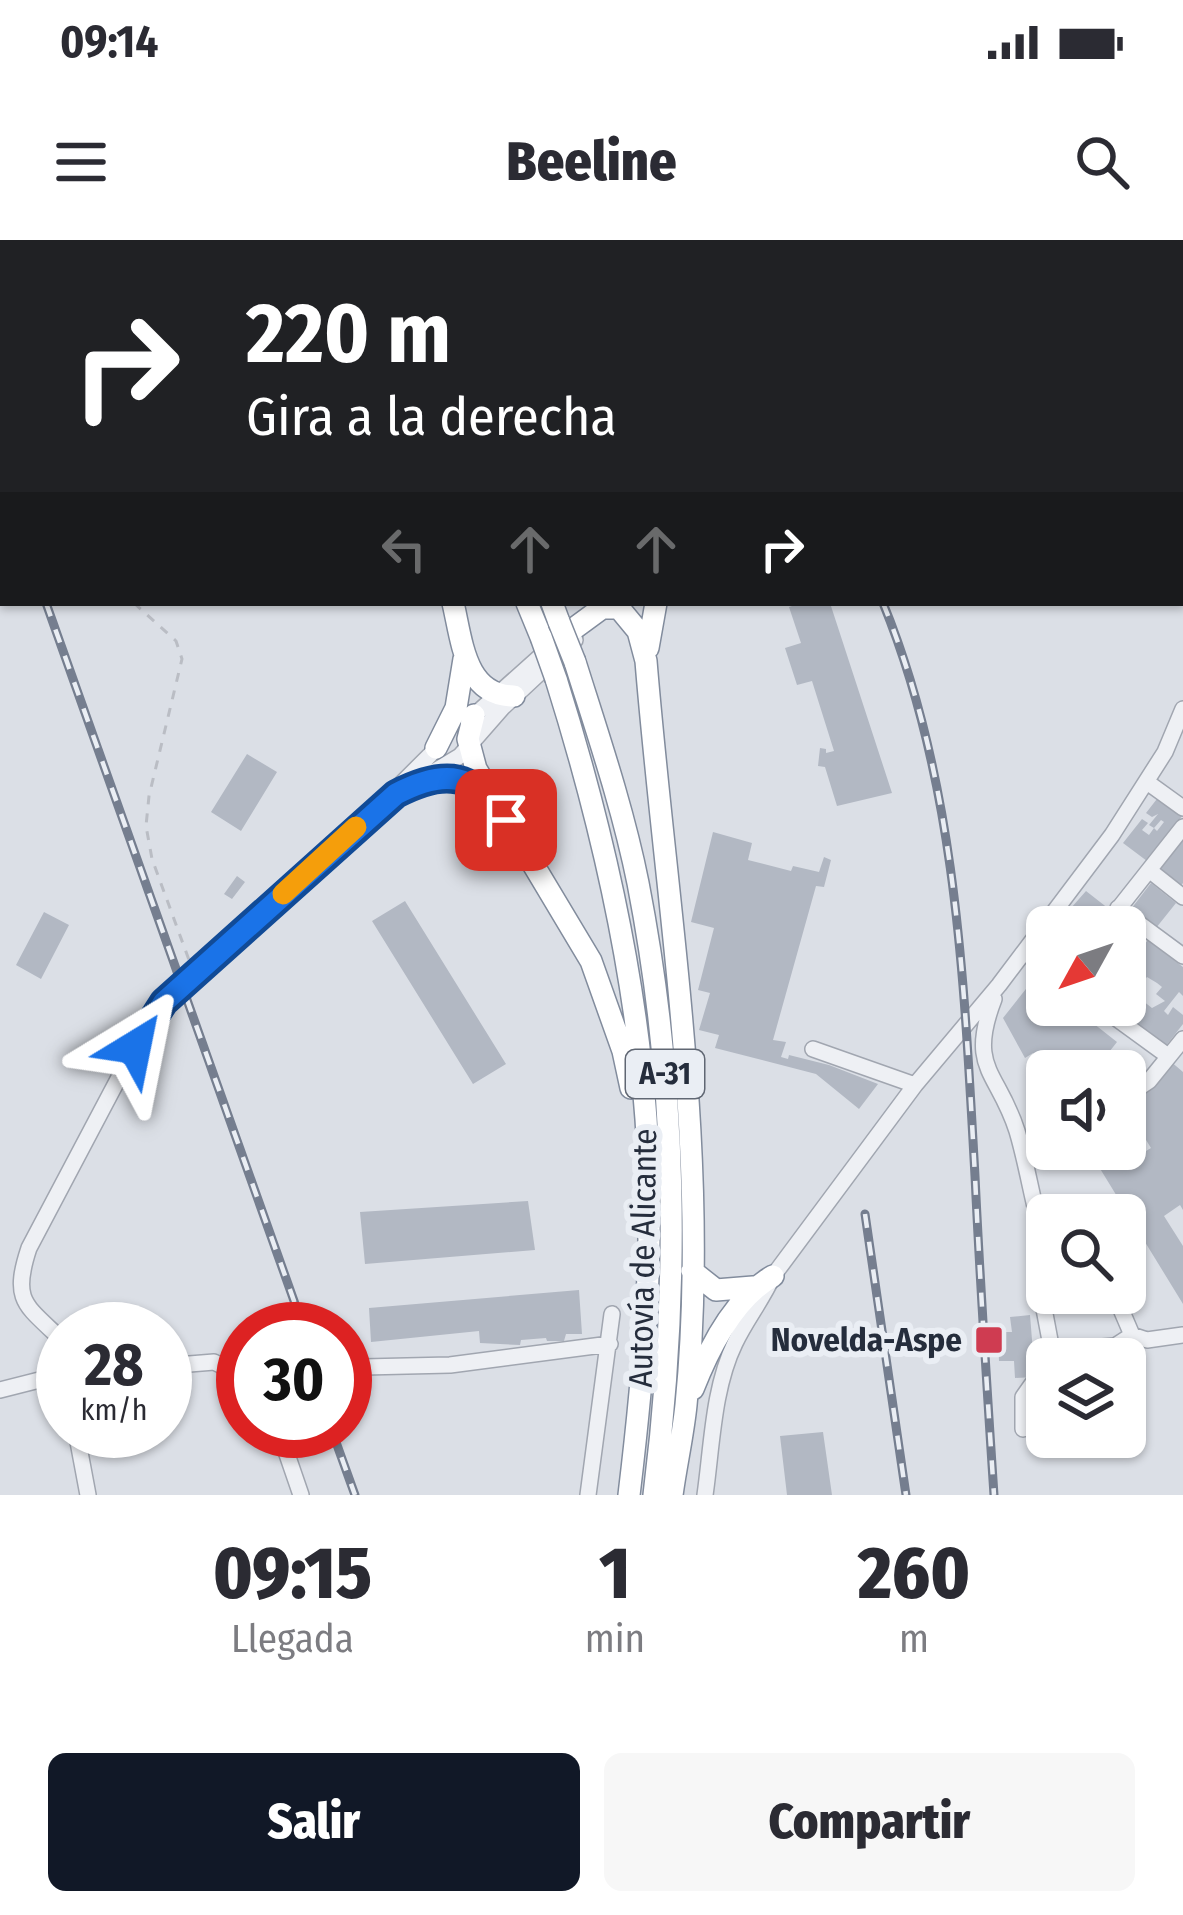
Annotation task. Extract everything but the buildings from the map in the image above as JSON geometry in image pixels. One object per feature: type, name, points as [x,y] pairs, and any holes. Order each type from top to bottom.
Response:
[{"type":"highway","points":[[454,606],[464,652],[476,678],[506,695]]},
{"type":"highway","points":[[552,626],[605,606]]},
{"type":"highway","points":[[613,606],[632,620],[646,661],[684,1070],[692,1271],[686,1407],[672,1495]]},
{"type":"highway","points":[[646,661],[655,606]]},
{"type":"highway","name":"Autovía de Alicante","points":[[552,626],[575,662],[637,879],[656,992],[668,1102],[673,1243],[669,1378],[654,1495]]},
{"type":"highway","name":"Autovía de Alicante","points":[[552,626],[556,679],[587,777],[633,995],[646,1121],[649,1239],[644,1368],[629,1495]]},
{"type":"highway","points":[[436,748],[456,708],[464,652]]},
{"type":"highway","points":[[474,716],[469,748],[490,797],[555,895],[591,961],[623,1051],[634,1099],[646,1121]]},
{"type":"highway","points":[[425,779],[464,781],[490,797]]},
{"type":"highway","points":[[692,1271],[716,1290],[753,1287],[773,1276]]},
{"type":"highway","points":[[686,1407],[718,1338],[753,1287]]},
{"type":"street","points":[[36,1313],[22,1298],[18,1280],[29,1248],[143,1032],[164,1002],[436,748],[506,695],[606,606]]},
{"type":"street","points":[[382,803],[469,748],[552,626]]},
{"type":"street","points":[[705,1495],[718,1398],[735,1343],[773,1276],[915,1085],[1000,985],[1112,835],[1182,715]]},
{"type":"street","points":[[1147,782],[1183,808]]},
{"type":"street","points":[[1120,906],[1183,826]]},
{"type":"street","points":[[1149,870],[1183,896]]},
{"type":"street","points":[[1146,929],[1183,956]]},
{"type":"street","points":[[1000,985],[982,1030],[983,1059],[1016,1127],[1035,1194]]},
{"type":"street","points":[[1126,1026],[1168,1057]]},
{"type":"street","points":[[1146,1083],[1183,1039]]},
{"type":"street","points":[[812,1049],[915,1085]]},
{"type":"street","points":[[588,1495],[612,1314]]},
{"type":"street","points":[[1123,1314],[1132,1335],[1148,1340],[1183,1334]]},
{"type":"street","points":[[1127,1338],[1132,1335]]},
{"type":"street","points":[[372,1367],[451,1365],[610,1344]]},
{"type":"street","points":[[0,1390],[36,1381]]},
{"type":"street","points":[[1023,1430],[1026,1392]]},
{"type":"street","points":[[81,1458],[88,1495]]},
{"type":"street","points":[[288,1458],[301,1495]]},
{"type":"path","points":[[137,606],[176,641],[182,659],[146,826],[152,859],[186,956],[199,971]]},
{"type":"railway","points":[[47,606],[294,1302]]},
{"type":"railway","points":[[884,606],[927,742],[953,885],[994,1495]]},
{"type":"railway","points":[[865,1214],[906,1495]]},
{"type":"railway","points":[[342,1458],[355,1495]]},
{"type":"slow traffic","points":[[283,894],[356,827]]},
{"type":"place","name":"Novelda-Aspe","points":[[989,1340]]},
{"type":"route","points":[[135,1047],[164,1002],[396,794],[425,779],[452,778],[490,797],[506,820]]}]
